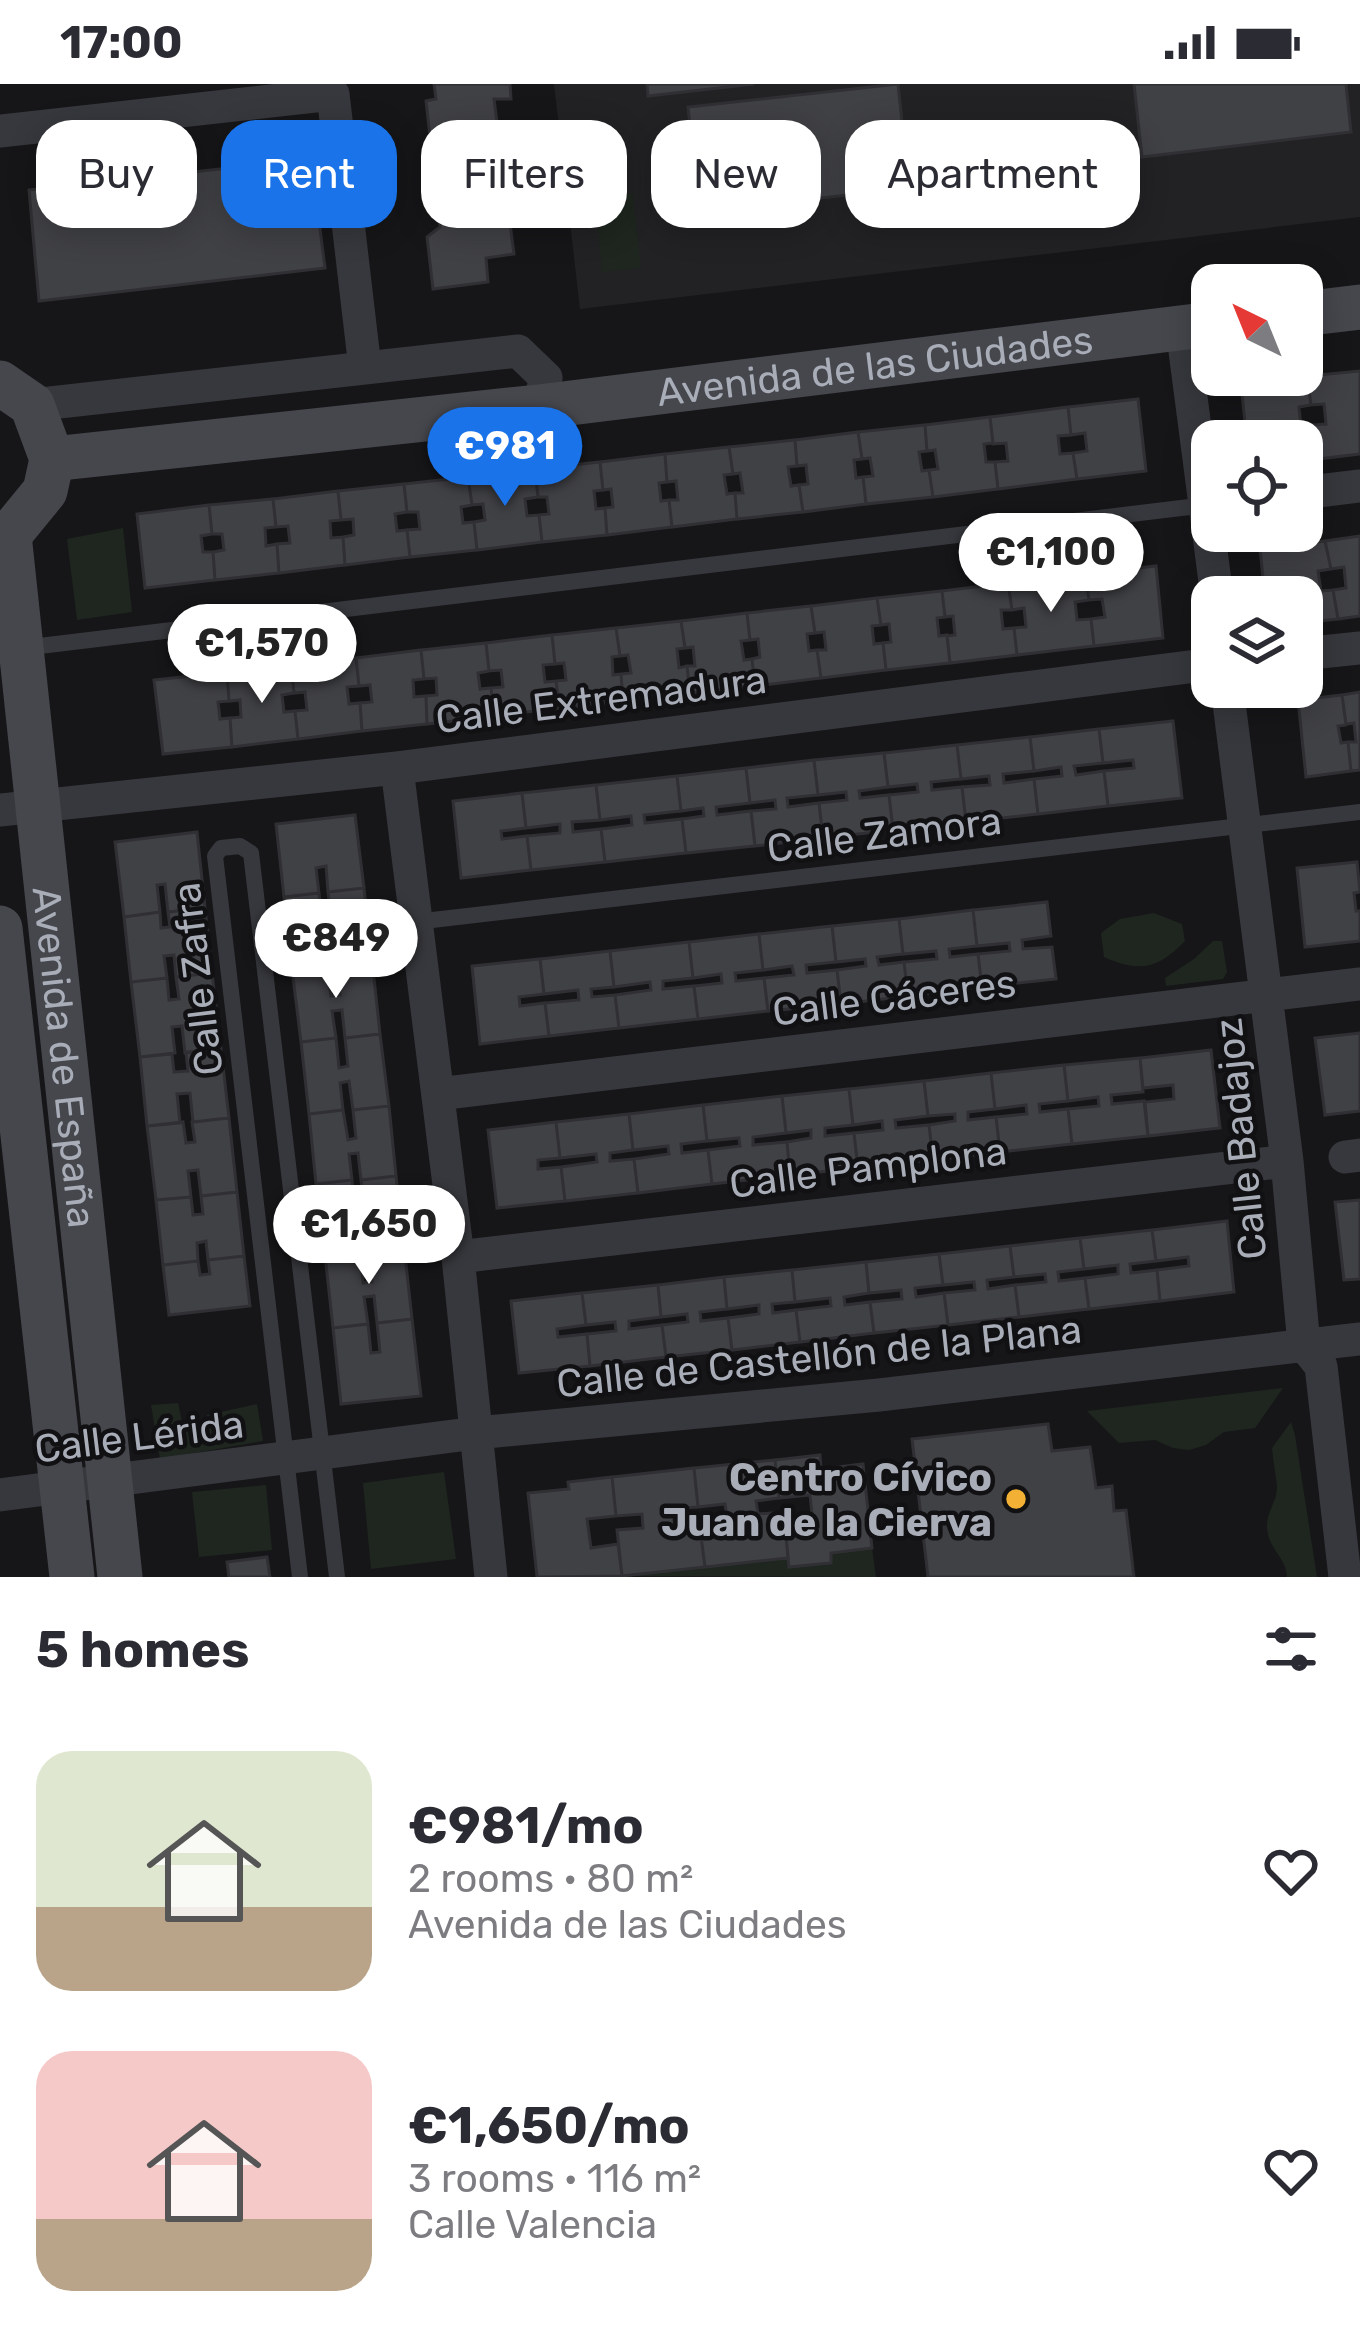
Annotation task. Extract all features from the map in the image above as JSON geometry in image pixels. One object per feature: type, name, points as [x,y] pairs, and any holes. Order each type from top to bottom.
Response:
[{"type":"street","points":[[0,131],[333,94],[365,368]]},
{"type":"street","points":[[1323,311],[1360,307]]},
{"type":"street","name":"Avenida de las Ciudades","points":[[52,459],[538,407],[1191,327]]},
{"type":"street","points":[[4,536],[45,491],[52,459],[16,394],[365,368],[518,351],[546,378],[538,407]]},
{"type":"street","points":[[1323,490],[1360,486]]},
{"type":"street","name":"Avenida de España","points":[[4,536],[22,648],[19,808],[120,1577]]},
{"type":"street","points":[[1323,652],[1360,648]]},
{"type":"street","name":"Calle Extremadura","points":[[19,808],[397,768],[1191,667]]},
{"type":"street","name":"Calle Badajoz","points":[[1230,708],[1287,1161],[1304,1345],[1321,1366],[1345,1577]]},
{"type":"street","points":[[397,768],[458,1257],[491,1577]]},
{"type":"street","name":"Avenida de España","points":[[0,928],[72,1577]]},
{"type":"street","name":"Calle Cáceres","points":[[438,1094],[1360,984]]},
{"type":"street","name":"Calle Pamplona","points":[[458,1257],[1287,1161]]},
{"type":"street","name":"Calle de Castellón de la Plana","points":[[287,1460],[476,1433],[880,1395],[1360,1339]]},
{"type":"street","name":"Calle Lérida","points":[[0,1495],[287,1460]]},
{"type":"lane","points":[[22,648],[1191,507]]},
{"type":"lane","name":"Calle Zamora","points":[[416,922],[1360,812]]},
{"type":"lane","name":"Calle Zafra","points":[[300,1577],[215,856],[221,848],[245,846],[250,854],[338,1577]]},
{"type":"shaded area","points":[[554,84],[1360,84],[1360,217],[580,309],[571,228],[627,228],[627,120],[558,120]]},
{"type":"shaded area","points":[[633,194],[641,268],[602,272],[598,228],[627,228],[627,195]]},
{"type":"shaded area","points":[[123,528],[132,612],[77,620],[67,539]]},
{"type":"shaded area","points":[[1154,913],[1182,924],[1185,941],[1148,966],[1104,957],[1101,933],[1120,919]]},
{"type":"shaded area","points":[[1213,941],[1222,941],[1227,972],[1223,979],[1166,986],[1165,978]]},
{"type":"shaded area","points":[[1283,1388],[1255,1428],[1224,1432],[1189,1450],[1155,1440],[1119,1443],[1087,1411]]},
{"type":"shaded area","points":[[178,1403],[184,1431],[207,1428],[207,1415],[257,1404],[263,1441],[160,1459],[151,1405]]},
{"type":"shaded area","points":[[1291,1422],[1317,1577],[1287,1577],[1268,1534],[1277,1487],[1272,1448]]},
{"type":"shaded area","points":[[444,1472],[456,1559],[371,1569],[363,1483]]},
{"type":"shaded area","points":[[266,1485],[272,1550],[199,1557],[192,1492]]},
{"type":"shaded area","points":[[872,1548],[876,1577],[621,1576],[788,1558],[790,1567],[830,1563],[831,1553]]},
{"type":"building","points":[[434,84],[510,84],[511,99],[494,99],[497,120],[428,120],[426,101],[436,99]]},
{"type":"building","points":[[647,84],[754,84],[648,96]]},
{"type":"building","points":[[898,84],[902,120],[845,120],[845,195],[821,198],[821,120],[689,120],[688,107]]},
{"type":"building","points":[[1134,84],[1346,84],[1351,132],[1142,157]]},
{"type":"building","points":[[221,169],[221,228],[320,228],[325,268],[39,301],[29,190],[36,189],[36,228],[197,228],[197,172]]},
{"type":"building","points":[[439,228],[511,228],[514,254],[486,258],[488,282],[433,289],[427,237]]},
{"type":"building","points":[[1360,371],[1360,454],[1323,458],[1324,404],[1311,405],[1310,396],[1323,396],[1323,374]]},
{"type":"building","points":[[1242,396],[1310,396],[1311,405],[1299,407],[1300,420],[1245,420]]},
{"type":"building","points":[[1138,399],[1146,471],[1077,479],[1073,453],[1087,451],[1085,433],[1071,435],[1068,407]]},
{"type":"building","points":[[1068,407],[1071,435],[1058,436],[1060,454],[1073,453],[1077,479],[998,489],[995,462],[1008,461],[1006,443],[993,444],[990,417]]},
{"type":"building","points":[[990,417],[993,443],[984,444],[986,462],[995,462],[998,489],[933,497],[929,470],[938,469],[935,450],[927,451],[925,425]]},
{"type":"building","points":[[925,425],[927,451],[919,452],[922,471],[929,470],[933,497],[866,504],[863,477],[873,476],[870,458],[862,459],[858,432]]},
{"type":"building","points":[[858,432],[862,459],[854,460],[856,478],[863,477],[866,504],[803,512],[799,485],[808,484],[806,465],[797,466],[795,440]]},
{"type":"building","points":[[795,440],[797,466],[788,467],[791,486],[799,485],[803,512],[737,519],[735,493],[743,493],[740,473],[733,474],[729,447]]},
{"type":"building","points":[[729,447],[733,474],[724,475],[727,494],[735,493],[737,519],[672,527],[669,500],[678,500],[676,481],[667,482],[665,454]]},
{"type":"building","points":[[665,454],[667,482],[659,483],[661,501],[669,500],[672,527],[607,535],[605,508],[613,507],[611,489],[603,490],[600,462]]},
{"type":"building","points":[[600,462],[603,490],[594,491],[596,509],[605,508],[607,535],[542,542],[539,515],[549,514],[547,497],[538,497],[535,469]]},
{"type":"building","points":[[535,469],[538,497],[525,499],[527,516],[539,515],[542,542],[477,550],[474,522],[485,520],[483,504],[472,505],[468,477]]},
{"type":"building","points":[[468,477],[472,505],[461,507],[463,523],[474,522],[477,550],[410,557],[407,530],[420,529],[418,512],[407,512],[404,484]]},
{"type":"building","points":[[404,484],[407,512],[395,514],[397,531],[407,530],[410,557],[345,565],[343,537],[354,535],[353,519],[341,520],[338,491]]},
{"type":"building","points":[[338,491],[341,520],[330,521],[331,538],[343,537],[345,565],[279,573],[277,544],[290,543],[288,526],[276,527],[273,499]]},
{"type":"building","points":[[273,499],[276,527],[265,528],[266,546],[277,544],[279,573],[215,580],[213,552],[224,550],[222,534],[212,534],[209,505]]},
{"type":"building","points":[[209,505],[212,534],[201,536],[203,552],[213,552],[215,580],[145,588],[137,514]]},
{"type":"building","points":[[1360,536],[1360,616],[1338,619],[1333,590],[1346,588],[1344,567],[1331,569],[1325,541]]},
{"type":"building","points":[[1323,541],[1331,569],[1318,571],[1319,576],[1263,576],[1260,552],[1323,552]]},
{"type":"building","points":[[1156,566],[1163,638],[1094,646],[1091,619],[1105,617],[1102,599],[1089,600],[1085,574]]},
{"type":"building","points":[[1085,574],[1089,600],[1075,602],[1077,620],[1091,619],[1094,646],[1017,655],[1014,628],[1026,627],[1024,608],[1012,610],[1008,583]]},
{"type":"building","points":[[1008,583],[1012,610],[1001,610],[1003,629],[1014,628],[1017,655],[950,663],[947,636],[955,635],[953,616],[945,617],[942,591]]},
{"type":"building","points":[[1333,590],[1338,619],[1323,621],[1323,591]]},
{"type":"building","points":[[942,591],[945,617],[937,618],[939,636],[947,635],[950,663],[886,670],[883,643],[891,642],[889,624],[881,625],[877,598]]},
{"type":"building","points":[[877,598],[881,625],[872,626],[874,644],[883,643],[886,670],[821,678],[817,650],[826,650],[824,632],[815,633],[811,606]]},
{"type":"building","points":[[811,606],[815,633],[807,634],[809,651],[817,650],[821,678],[755,686],[752,659],[760,657],[758,639],[750,640],[747,613]]},
{"type":"building","points":[[747,613],[750,640],[741,641],[744,660],[752,659],[755,686],[690,693],[687,666],[695,666],[693,647],[685,648],[681,621]]},
{"type":"building","points":[[681,621],[685,648],[677,649],[679,668],[687,666],[690,693],[623,701],[621,674],[631,673],[628,655],[620,656],[616,628]]},
{"type":"building","points":[[616,628],[620,656],[612,657],[613,675],[621,674],[623,701],[560,708],[556,681],[566,680],[564,663],[555,664],[552,635]]},
{"type":"building","points":[[552,635],[555,664],[543,665],[545,682],[556,681],[560,708],[494,716],[491,688],[503,687],[501,670],[489,671],[486,643]]},
{"type":"building","points":[[486,643],[489,671],[478,673],[480,689],[491,688],[494,716],[427,724],[426,696],[437,695],[436,678],[424,679],[421,650]]},
{"type":"building","points":[[421,650],[424,679],[413,680],[414,697],[426,696],[427,724],[362,731],[360,703],[372,702],[370,685],[359,686],[356,658]]},
{"type":"building","points":[[356,658],[359,686],[347,687],[349,704],[360,703],[362,731],[298,739],[295,711],[307,710],[305,692],[294,693],[291,665]]},
{"type":"building","points":[[291,665],[294,693],[282,695],[284,712],[295,711],[298,739],[232,747],[230,718],[241,717],[240,700],[229,701],[227,672]]},
{"type":"building","points":[[227,672],[229,701],[218,702],[220,719],[230,718],[232,747],[163,754],[154,680]]},
{"type":"building","points":[[1360,692],[1360,770],[1351,771],[1348,742],[1356,742],[1354,723],[1346,724],[1342,695]]},
{"type":"building","points":[[1342,695],[1346,725],[1338,726],[1341,743],[1348,742],[1351,771],[1306,777],[1299,708],[1323,708],[1323,697]]},
{"type":"building","points":[[1173,721],[1182,798],[1108,806],[1104,771],[1134,768],[1133,760],[1103,763],[1099,729]]},
{"type":"building","points":[[1099,729],[1103,763],[1074,766],[1076,775],[1104,771],[1108,806],[1038,814],[1034,779],[1062,776],[1061,767],[1034,771],[1030,737]]},
{"type":"building","points":[[1030,737],[1034,771],[1003,774],[1004,783],[1034,779],[1038,814],[966,822],[962,787],[990,785],[989,776],[961,779],[957,745]]},
{"type":"building","points":[[957,745],[961,779],[931,782],[932,790],[962,787],[966,822],[893,830],[889,795],[918,792],[917,784],[888,787],[884,753]]},
{"type":"building","points":[[884,753],[888,787],[859,791],[860,798],[889,795],[893,830],[823,838],[819,803],[847,800],[846,792],[818,795],[814,760]]},
{"type":"building","points":[[814,760],[818,795],[787,798],[788,807],[819,803],[823,838],[755,846],[751,811],[776,809],[775,800],[750,803],[746,768]]},
{"type":"building","points":[[746,768],[750,803],[716,807],[717,815],[751,811],[755,846],[686,853],[682,819],[704,816],[703,808],[681,811],[677,776]]},
{"type":"building","points":[[677,776],[681,811],[644,815],[645,823],[682,819],[686,853],[605,862],[601,829],[632,825],[631,816],[600,820],[596,785]]},
{"type":"building","points":[[596,785],[600,820],[572,822],[573,832],[601,829],[605,862],[531,870],[527,836],[560,833],[560,824],[526,828],[522,793]]},
{"type":"building","points":[[522,793],[526,828],[501,831],[502,839],[527,836],[531,870],[461,878],[453,801]]},
{"type":"building","points":[[355,815],[364,888],[328,892],[326,866],[316,868],[319,893],[284,897],[276,824]]},
{"type":"building","points":[[197,832],[205,908],[168,912],[165,884],[157,885],[160,912],[124,917],[115,842]]},
{"type":"building","points":[[1357,862],[1360,892],[1354,893],[1356,911],[1360,911],[1360,941],[1305,947],[1297,868]]},
{"type":"building","points":[[364,888],[372,960],[337,964],[334,938],[324,939],[327,965],[292,969],[284,897],[319,893],[323,925],[332,924],[328,892]]},
{"type":"building","points":[[1047,902],[1051,936],[1022,940],[1023,949],[1052,947],[1056,979],[982,987],[978,954],[1010,951],[1009,943],[977,946],[973,910]]},
{"type":"building","points":[[205,908],[212,973],[176,977],[174,955],[164,956],[167,978],[131,982],[124,917],[160,912],[161,928],[170,927],[168,912]]},
{"type":"building","points":[[973,910],[977,946],[949,949],[950,957],[978,954],[982,987],[908,996],[904,962],[937,959],[936,951],[903,954],[899,919]]},
{"type":"building","points":[[899,919],[903,954],[877,957],[879,965],[904,962],[908,996],[841,1004],[837,970],[866,966],[865,959],[836,962],[832,926]]},
{"type":"building","points":[[832,926],[836,962],[806,965],[807,973],[837,970],[841,1004],[768,1011],[764,978],[794,975],[792,966],[763,970],[759,934]]},
{"type":"building","points":[[759,934],[763,970],[735,973],[736,981],[764,978],[768,1011],[698,1019],[694,986],[722,983],[721,974],[693,978],[689,942]]},
{"type":"building","points":[[689,942],[693,978],[663,981],[663,989],[694,986],[698,1019],[619,1028],[615,995],[651,990],[650,982],[614,987],[610,951]]},
{"type":"building","points":[[610,951],[614,987],[591,989],[592,997],[615,995],[619,1028],[549,1036],[545,1003],[579,1000],[578,990],[544,994],[540,959]]},
{"type":"building","points":[[540,959],[544,994],[519,997],[520,1006],[545,1003],[549,1036],[480,1044],[472,966]]},
{"type":"building","points":[[372,960],[380,1034],[345,1038],[342,1010],[332,1011],[336,1038],[301,1042],[292,969],[327,965],[331,996],[340,995],[337,964]]},
{"type":"building","points":[[212,973],[221,1049],[185,1053],[182,1026],[172,1027],[175,1053],[140,1057],[131,982],[167,978],[169,1000],[179,999],[176,977]]},
{"type":"building","points":[[1360,1033],[1360,1111],[1325,1115],[1315,1038]]},
{"type":"building","points":[[380,1034],[389,1106],[353,1110],[349,1081],[340,1083],[343,1110],[309,1114],[301,1042],[336,1038],[339,1068],[348,1066],[345,1038]]},
{"type":"building","points":[[221,1049],[229,1118],[193,1122],[190,1093],[177,1094],[180,1123],[147,1126],[140,1057],[172,1054],[174,1072],[188,1071],[186,1052]]},
{"type":"building","points":[[1211,1050],[1220,1128],[1148,1136],[1145,1102],[1174,1099],[1173,1085],[1143,1088],[1140,1058]]},
{"type":"building","points":[[1140,1058],[1143,1092],[1111,1095],[1112,1104],[1144,1101],[1148,1136],[1072,1144],[1068,1109],[1099,1106],[1098,1097],[1068,1101],[1064,1065]]},
{"type":"building","points":[[1064,1065],[1068,1101],[1039,1104],[1040,1112],[1068,1109],[1072,1144],[1000,1152],[996,1117],[1027,1114],[1026,1105],[995,1109],[991,1073]]},
{"type":"building","points":[[991,1073],[995,1109],[968,1112],[968,1120],[996,1117],[1000,1152],[933,1160],[929,1125],[955,1121],[955,1114],[928,1116],[924,1081]]},
{"type":"building","points":[[924,1081],[928,1116],[895,1120],[896,1128],[929,1125],[933,1160],[858,1168],[854,1133],[883,1130],[882,1121],[853,1125],[849,1089]]},
{"type":"building","points":[[849,1089],[853,1125],[825,1128],[825,1136],[854,1133],[858,1168],[790,1175],[787,1142],[811,1138],[811,1130],[786,1133],[782,1096]]},
{"type":"building","points":[[782,1096],[786,1133],[753,1137],[753,1145],[787,1142],[790,1175],[712,1184],[708,1150],[740,1146],[739,1138],[707,1141],[703,1105]]},
{"type":"building","points":[[703,1105],[707,1141],[681,1144],[682,1153],[708,1150],[712,1184],[638,1193],[634,1159],[669,1154],[668,1146],[633,1150],[629,1114]]},
{"type":"building","points":[[389,1106],[396,1176],[361,1180],[358,1153],[349,1154],[352,1180],[316,1184],[309,1114],[343,1110],[348,1140],[356,1138],[353,1110]]},
{"type":"building","points":[[629,1114],[633,1150],[610,1153],[610,1161],[634,1159],[638,1193],[565,1201],[561,1167],[597,1162],[596,1154],[560,1158],[556,1122]]},
{"type":"building","points":[[229,1118],[237,1192],[201,1196],[198,1170],[188,1171],[191,1197],[156,1200],[147,1126],[183,1122],[186,1143],[195,1142],[192,1122]]},
{"type":"building","points":[[556,1122],[560,1158],[538,1160],[538,1169],[561,1167],[565,1201],[497,1208],[488,1130]]},
{"type":"building","points":[[396,1176],[404,1246],[369,1250],[366,1225],[356,1226],[360,1251],[325,1255],[316,1184],[352,1180],[355,1211],[364,1210],[361,1180]]},
{"type":"building","points":[[237,1192],[244,1256],[208,1260],[206,1241],[197,1243],[198,1261],[163,1265],[156,1200],[191,1197],[193,1215],[203,1214],[201,1196]]},
{"type":"building","points":[[1360,1200],[1360,1279],[1344,1280],[1335,1202]]},
{"type":"building","points":[[1227,1221],[1234,1292],[1160,1301],[1157,1270],[1189,1266],[1188,1257],[1156,1261],[1152,1230]]},
{"type":"building","points":[[1152,1230],[1156,1261],[1130,1264],[1131,1273],[1157,1270],[1160,1301],[1089,1309],[1085,1278],[1118,1274],[1118,1265],[1084,1269],[1080,1238]]},
{"type":"building","points":[[1080,1238],[1084,1269],[1058,1272],[1059,1281],[1085,1278],[1089,1309],[1019,1317],[1015,1285],[1046,1282],[1045,1274],[1014,1277],[1010,1246]]},
{"type":"building","points":[[404,1246],[412,1319],[377,1323],[374,1296],[364,1297],[368,1324],[333,1328],[325,1255],[360,1251],[363,1283],[372,1282],[369,1250]]},
{"type":"building","points":[[1010,1246],[1014,1277],[987,1280],[988,1289],[1015,1285],[1019,1317],[948,1325],[944,1293],[975,1290],[974,1282],[943,1285],[939,1254]]},
{"type":"building","points":[[939,1254],[943,1285],[915,1288],[916,1297],[944,1293],[948,1325],[874,1333],[870,1302],[902,1299],[901,1290],[869,1293],[866,1262]]},
{"type":"building","points":[[244,1256],[250,1306],[169,1315],[163,1265],[198,1261],[200,1275],[210,1274],[208,1260]]},
{"type":"building","points":[[866,1262],[869,1293],[844,1297],[845,1305],[870,1302],[874,1333],[800,1342],[796,1310],[831,1306],[830,1298],[795,1302],[792,1270]]},
{"type":"building","points":[[792,1270],[795,1302],[772,1304],[773,1313],[796,1310],[800,1342],[732,1350],[728,1318],[759,1314],[759,1305],[727,1309],[724,1277]]},
{"type":"building","points":[[724,1277],[727,1309],[700,1312],[701,1321],[728,1318],[732,1350],[666,1357],[662,1325],[688,1322],[687,1314],[661,1317],[658,1285]]},
{"type":"building","points":[[658,1285],[661,1317],[629,1321],[629,1329],[662,1325],[666,1357],[590,1366],[587,1334],[616,1331],[615,1322],[586,1325],[582,1293]]},
{"type":"building","points":[[582,1293],[586,1325],[557,1329],[558,1337],[587,1334],[590,1366],[519,1373],[511,1301]]},
{"type":"building","points":[[412,1319],[421,1396],[341,1404],[333,1328],[368,1324],[371,1353],[380,1352],[377,1323]]},
{"type":"building","name":"Centro Cívico Juan de la Cierva","points":[[1048,1424],[1052,1451],[1090,1447],[1096,1488],[1112,1486],[1114,1511],[1126,1510],[1134,1577],[928,1577],[912,1439]]},
{"type":"building","points":[[820,1455],[821,1469],[863,1464],[872,1548],[831,1553],[831,1563],[789,1567],[785,1526],[813,1523],[810,1495],[779,1498],[775,1460]]},
{"type":"building","points":[[775,1460],[779,1498],[756,1501],[758,1514],[784,1512],[788,1558],[705,1567],[699,1521],[727,1518],[725,1504],[698,1507],[694,1468]]},
{"type":"building","points":[[694,1468],[698,1507],[673,1509],[674,1523],[699,1521],[705,1567],[622,1576],[617,1530],[643,1528],[642,1514],[616,1516],[612,1477]]},
{"type":"building","points":[[612,1477],[616,1516],[587,1519],[591,1548],[618,1544],[622,1576],[537,1577],[528,1493],[569,1489],[568,1482]]},
{"type":"building","points":[[267,1557],[270,1577],[229,1577],[227,1562]]},
{"type":"place","name":"Centro Cívico Juan de la Cierva","points":[[1016,1499]]}]
